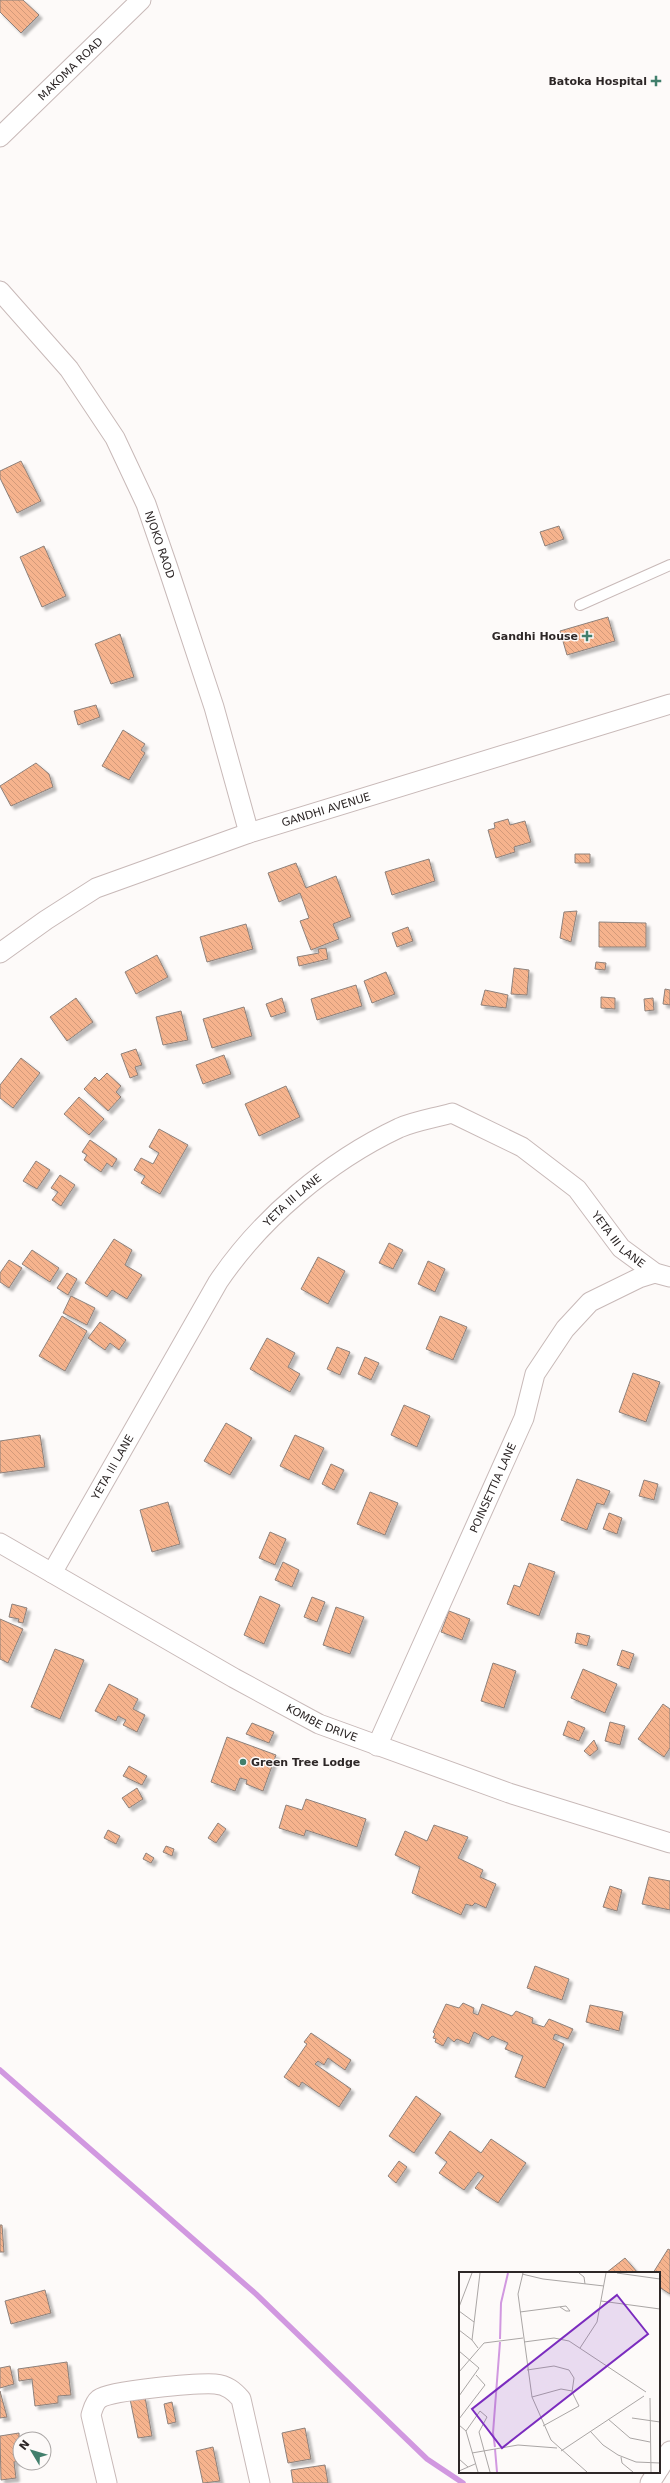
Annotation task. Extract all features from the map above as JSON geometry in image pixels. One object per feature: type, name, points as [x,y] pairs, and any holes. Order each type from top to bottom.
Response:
[{"type":"street","name":"MAKOMA ROAD","points":[[0,137],[141,0]]},
{"type":"street","name":"NJOKO RAOD","points":[[0,291],[69,369],[115,438],[146,504],[214,707],[249,833]]},
{"type":"street","name":"GANDHI AVENUE","points":[[0,953],[96,888],[249,833],[670,704]]},
{"type":"street","name":"YETA III LANE","points":[[52,1574],[218,1282],[235,1257],[267,1221],[298,1193],[335,1165],[400,1128],[452,1113],[522,1147],[577,1189],[621,1248],[663,1275]]},
{"type":"street","name":"POINSETTIA LANE","points":[[377,1746],[450,1580],[524,1418],[535,1374],[565,1330],[590,1302],[639,1278],[663,1275]]},
{"type":"street","name":"KOMBE DRIVE","points":[[0,1543],[234,1678],[319,1724],[510,1793],[670,1842]]},
{"type":"street","points":[[107,2483],[91,2415],[94,2406],[100,2398],[140,2389],[216,2384],[232,2389],[241,2399],[260,2483]]},
{"type":"street","points":[[660,2467],[670,2451]]},
{"type":"street","points":[[650,2483],[656,2473]]},
{"type":"lane","points":[[580,605],[670,565]]},
{"type":"building","points":[[0,0],[23,0],[39,15],[21,33],[0,12]]},
{"type":"building","points":[[21,461],[41,501],[17,513],[0,478],[0,471]]},
{"type":"building","points":[[559,526],[564,539],[545,546],[540,532]]},
{"type":"building","points":[[44,546],[66,596],[42,607],[20,557]]},
{"type":"building","name":"Gandhi House","points":[[608,617],[615,641],[567,655],[560,631]]},
{"type":"building","points":[[120,634],[134,677],[111,684],[95,644]]},
{"type":"building","points":[[96,705],[100,717],[78,725],[74,711]]},
{"type":"building","points":[[123,730],[145,744],[141,750],[145,753],[129,780],[102,766]]},
{"type":"building","points":[[36,763],[49,774],[53,787],[11,806],[0,786]]},
{"type":"building","points":[[508,819],[510,825],[525,821],[531,842],[514,847],[515,852],[496,858],[488,830],[495,828],[494,823]]},
{"type":"building","points":[[575,854],[590,854],[590,863],[575,863]]},
{"type":"building","points":[[429,859],[435,881],[392,895],[385,872]]},
{"type":"building","points":[[296,863],[306,888],[336,876],[351,917],[333,924],[339,939],[311,950],[300,921],[309,918],[300,893],[279,902],[268,873]]},
{"type":"building","points":[[577,911],[571,942],[560,938],[564,912]]},
{"type":"building","points":[[599,922],[646,923],[646,947],[599,947]]},
{"type":"building","points":[[246,924],[253,949],[207,962],[200,937]]},
{"type":"building","points":[[408,927],[413,941],[397,947],[392,933]]},
{"type":"building","points":[[326,948],[328,959],[299,966],[297,957],[319,953],[318,949]]},
{"type":"building","points":[[157,955],[168,977],[136,994],[125,972]]},
{"type":"building","points":[[596,962],[606,963],[605,970],[595,969]]},
{"type":"building","points":[[514,968],[529,970],[527,995],[511,994]]},
{"type":"building","points":[[386,972],[395,994],[372,1003],[364,981]]},
{"type":"building","points":[[356,985],[362,1006],[317,1020],[311,999]]},
{"type":"building","points":[[665,989],[670,990],[670,1005],[663,1004]]},
{"type":"building","points":[[485,990],[508,995],[506,1008],[481,1005]]},
{"type":"building","points":[[601,997],[615,998],[615,1009],[601,1008]]},
{"type":"building","points":[[76,998],[93,1022],[67,1041],[50,1017]]},
{"type":"building","points":[[282,998],[286,1012],[271,1017],[266,1004]]},
{"type":"building","points":[[653,998],[654,1010],[645,1011],[644,999]]},
{"type":"building","points":[[244,1007],[252,1036],[212,1048],[203,1019]]},
{"type":"building","points":[[181,1011],[188,1040],[163,1045],[156,1017]]},
{"type":"building","points":[[136,1049],[142,1065],[135,1067],[138,1075],[130,1078],[121,1054]]},
{"type":"building","points":[[224,1055],[231,1074],[203,1084],[196,1065]]},
{"type":"building","points":[[21,1058],[40,1073],[13,1108],[0,1098],[0,1085]]},
{"type":"building","points":[[107,1073],[121,1086],[116,1092],[121,1097],[108,1111],[84,1089],[95,1077],[99,1081]]},
{"type":"building","points":[[286,1086],[300,1117],[259,1136],[245,1104]]},
{"type":"building","points":[[79,1097],[104,1119],[89,1135],[64,1114]]},
{"type":"building","points":[[159,1129],[188,1145],[160,1194],[141,1183],[145,1176],[134,1170],[141,1158],[153,1164],[159,1153],[149,1147]]},
{"type":"building","points":[[90,1140],[117,1159],[112,1167],[107,1163],[101,1172],[84,1160],[87,1155],[82,1152]]},
{"type":"building","points":[[36,1161],[50,1170],[37,1189],[23,1181]]},
{"type":"building","points":[[60,1175],[75,1185],[61,1206],[52,1200],[58,1192],[51,1188]]},
{"type":"building","points":[[114,1239],[132,1250],[125,1265],[142,1275],[127,1299],[112,1290],[107,1297],[85,1283]]},
{"type":"building","points":[[389,1243],[403,1250],[393,1269],[379,1263]]},
{"type":"building","points":[[32,1250],[59,1268],[50,1282],[22,1264]]},
{"type":"building","points":[[318,1257],[345,1271],[328,1304],[301,1289]]},
{"type":"building","points":[[9,1260],[22,1268],[9,1288],[0,1282],[0,1273]]},
{"type":"building","points":[[428,1261],[445,1269],[435,1292],[418,1284]]},
{"type":"building","points":[[67,1273],[77,1279],[68,1295],[57,1288]]},
{"type":"building","points":[[71,1296],[95,1308],[87,1325],[63,1313]]},
{"type":"building","points":[[62,1316],[87,1331],[65,1371],[39,1356]]},
{"type":"building","points":[[440,1316],[467,1327],[453,1360],[426,1349]]},
{"type":"building","points":[[100,1322],[126,1340],[119,1350],[110,1343],[105,1350],[88,1338]]},
{"type":"building","points":[[267,1338],[295,1353],[288,1367],[300,1374],[290,1392],[250,1369]]},
{"type":"building","points":[[337,1347],[350,1352],[340,1375],[327,1369]]},
{"type":"building","points":[[365,1357],[379,1363],[371,1380],[358,1374]]},
{"type":"building","points":[[633,1373],[660,1382],[646,1422],[619,1412]]},
{"type":"building","points":[[404,1405],[430,1416],[417,1447],[391,1435]]},
{"type":"building","points":[[226,1423],[252,1438],[230,1475],[204,1461]]},
{"type":"building","points":[[40,1435],[45,1467],[0,1473],[0,1441]]},
{"type":"building","points":[[295,1435],[324,1448],[309,1480],[280,1466]]},
{"type":"building","points":[[331,1464],[344,1470],[334,1490],[322,1484]]},
{"type":"building","points":[[577,1479],[610,1491],[604,1505],[597,1503],[587,1530],[561,1520]]},
{"type":"building","points":[[644,1480],[658,1484],[654,1500],[639,1496]]},
{"type":"building","points":[[370,1492],[398,1503],[385,1535],[357,1524]]},
{"type":"building","points":[[168,1502],[180,1544],[152,1552],[140,1510]]},
{"type":"building","points":[[609,1513],[622,1518],[617,1534],[603,1529]]},
{"type":"building","points":[[270,1532],[286,1539],[275,1565],[259,1558]]},
{"type":"building","points":[[283,1562],[299,1570],[292,1587],[275,1580]]},
{"type":"building","points":[[529,1563],[555,1572],[539,1616],[507,1604],[514,1585],[520,1587]]},
{"type":"building","points":[[260,1596],[280,1605],[264,1644],[244,1635]]},
{"type":"building","points":[[312,1597],[325,1602],[317,1622],[304,1617]]},
{"type":"building","points":[[12,1604],[27,1608],[23,1623],[18,1622],[19,1619],[9,1617]]},
{"type":"building","points":[[336,1607],[364,1617],[350,1654],[323,1645]]},
{"type":"building","points":[[449,1611],[470,1619],[462,1640],[441,1632]]},
{"type":"building","points":[[0,1619],[23,1629],[8,1663],[0,1659]]},
{"type":"building","points":[[577,1633],[590,1636],[587,1646],[575,1643]]},
{"type":"building","points":[[55,1649],[84,1660],[60,1719],[31,1707]]},
{"type":"building","points":[[622,1650],[634,1654],[629,1669],[617,1665]]},
{"type":"building","points":[[493,1663],[516,1671],[504,1708],[481,1701]]},
{"type":"building","points":[[583,1669],[617,1684],[605,1713],[571,1698]]},
{"type":"building","points":[[109,1684],[138,1699],[133,1709],[145,1715],[137,1732],[123,1725],[126,1720],[118,1716],[116,1721],[95,1711]]},
{"type":"building","points":[[663,1704],[670,1709],[670,1748],[664,1757],[638,1739]]},
{"type":"building","points":[[568,1721],[585,1728],[579,1741],[563,1735]]},
{"type":"building","points":[[610,1722],[625,1726],[620,1745],[605,1741]]},
{"type":"building","points":[[252,1723],[274,1732],[269,1743],[246,1734]]},
{"type":"building","points":[[227,1737],[276,1755],[263,1791],[246,1784],[247,1780],[240,1778],[235,1791],[211,1782]]},
{"type":"building","points":[[594,1740],[598,1749],[590,1756],[584,1751]]},
{"type":"building","points":[[129,1766],[147,1776],[142,1785],[123,1776]]},
{"type":"building","points":[[137,1788],[143,1799],[129,1808],[122,1798]]},
{"type":"building","points":[[306,1799],[366,1819],[357,1847],[306,1830],[304,1836],[279,1828],[286,1805],[302,1810]]},
{"type":"building","points":[[218,1823],[226,1829],[216,1843],[208,1838]]},
{"type":"building","points":[[434,1825],[468,1837],[458,1858],[483,1870],[480,1877],[496,1884],[486,1908],[475,1903],[472,1906],[466,1904],[461,1915],[412,1893],[420,1867],[395,1855],[405,1831],[427,1841]]},
{"type":"building","points":[[108,1830],[120,1836],[116,1844],[104,1838]]},
{"type":"building","points":[[166,1846],[174,1849],[172,1856],[163,1852]]},
{"type":"building","points":[[146,1853],[154,1858],[151,1863],[143,1859]]},
{"type":"building","points":[[649,1877],[670,1881],[670,1910],[642,1904]]},
{"type":"building","points":[[610,1886],[622,1890],[617,1911],[603,1907]]},
{"type":"building","points":[[535,1966],[569,1979],[562,2000],[527,1988]]},
{"type":"building","points":[[463,2003],[474,2008],[473,2013],[478,2015],[482,2004],[512,2016],[516,2011],[533,2018],[532,2023],[544,2027],[549,2019],[573,2029],[568,2039],[555,2034],[553,2039],[564,2044],[545,2088],[515,2077],[523,2056],[505,2049],[508,2043],[492,2036],[488,2040],[474,2032],[469,2044],[457,2039],[454,2042],[448,2037],[443,2046],[435,2042],[436,2039],[433,2038],[435,2034],[433,2032],[446,2004],[459,2008]]},
{"type":"building","points":[[590,2005],[623,2012],[619,2031],[586,2022]]},
{"type":"building","points":[[311,2033],[351,2060],[345,2070],[328,2058],[324,2065],[318,2061],[315,2064],[351,2089],[339,2107],[302,2082],[299,2087],[284,2077],[307,2044],[304,2042]]},
{"type":"building","points":[[416,2096],[441,2114],[414,2153],[389,2136]]},
{"type":"building","points":[[450,2131],[481,2153],[491,2139],[526,2163],[498,2203],[475,2188],[484,2176],[478,2172],[464,2190],[439,2173],[447,2162],[435,2153]]},
{"type":"building","points":[[399,2161],[407,2167],[396,2183],[388,2176]]},
{"type":"building","points":[[0,2225],[2,2225],[4,2252],[0,2252]]},
{"type":"building","points":[[668,2249],[670,2250],[670,2294],[660,2288],[660,2272],[654,2272]]},
{"type":"building","points":[[625,2258],[637,2272],[607,2272]]},
{"type":"building","points":[[45,2290],[51,2313],[11,2324],[5,2301]]},
{"type":"building","points":[[67,2362],[71,2395],[58,2396],[58,2403],[35,2406],[32,2379],[19,2381],[18,2369]]},
{"type":"building","points":[[10,2366],[14,2384],[0,2388],[0,2368]]},
{"type":"building","points":[[0,2391],[7,2417],[0,2418]]},
{"type":"building","points":[[145,2397],[152,2436],[138,2438],[130,2399]]},
{"type":"building","points":[[172,2402],[176,2422],[168,2424],[164,2404]]},
{"type":"building","points":[[305,2428],[311,2459],[288,2463],[282,2433]]},
{"type":"building","points":[[12,2434],[12,2471],[15,2471],[16,2478],[1,2480],[0,2436]]},
{"type":"building","points":[[213,2447],[220,2481],[203,2483],[196,2451]]},
{"type":"building","points":[[325,2465],[328,2483],[293,2483],[291,2470]]},
{"type":"waterway","points":[[0,2070],[256,2294],[427,2459],[463,2483]]},
{"type":"place","name":"Batoka Hospital","points":[[656,81]]},
{"type":"place","name":"Gandhi House","points":[[587,636]]},
{"type":"place","name":"Green Tree Lodge","points":[[243,1762]]}]
